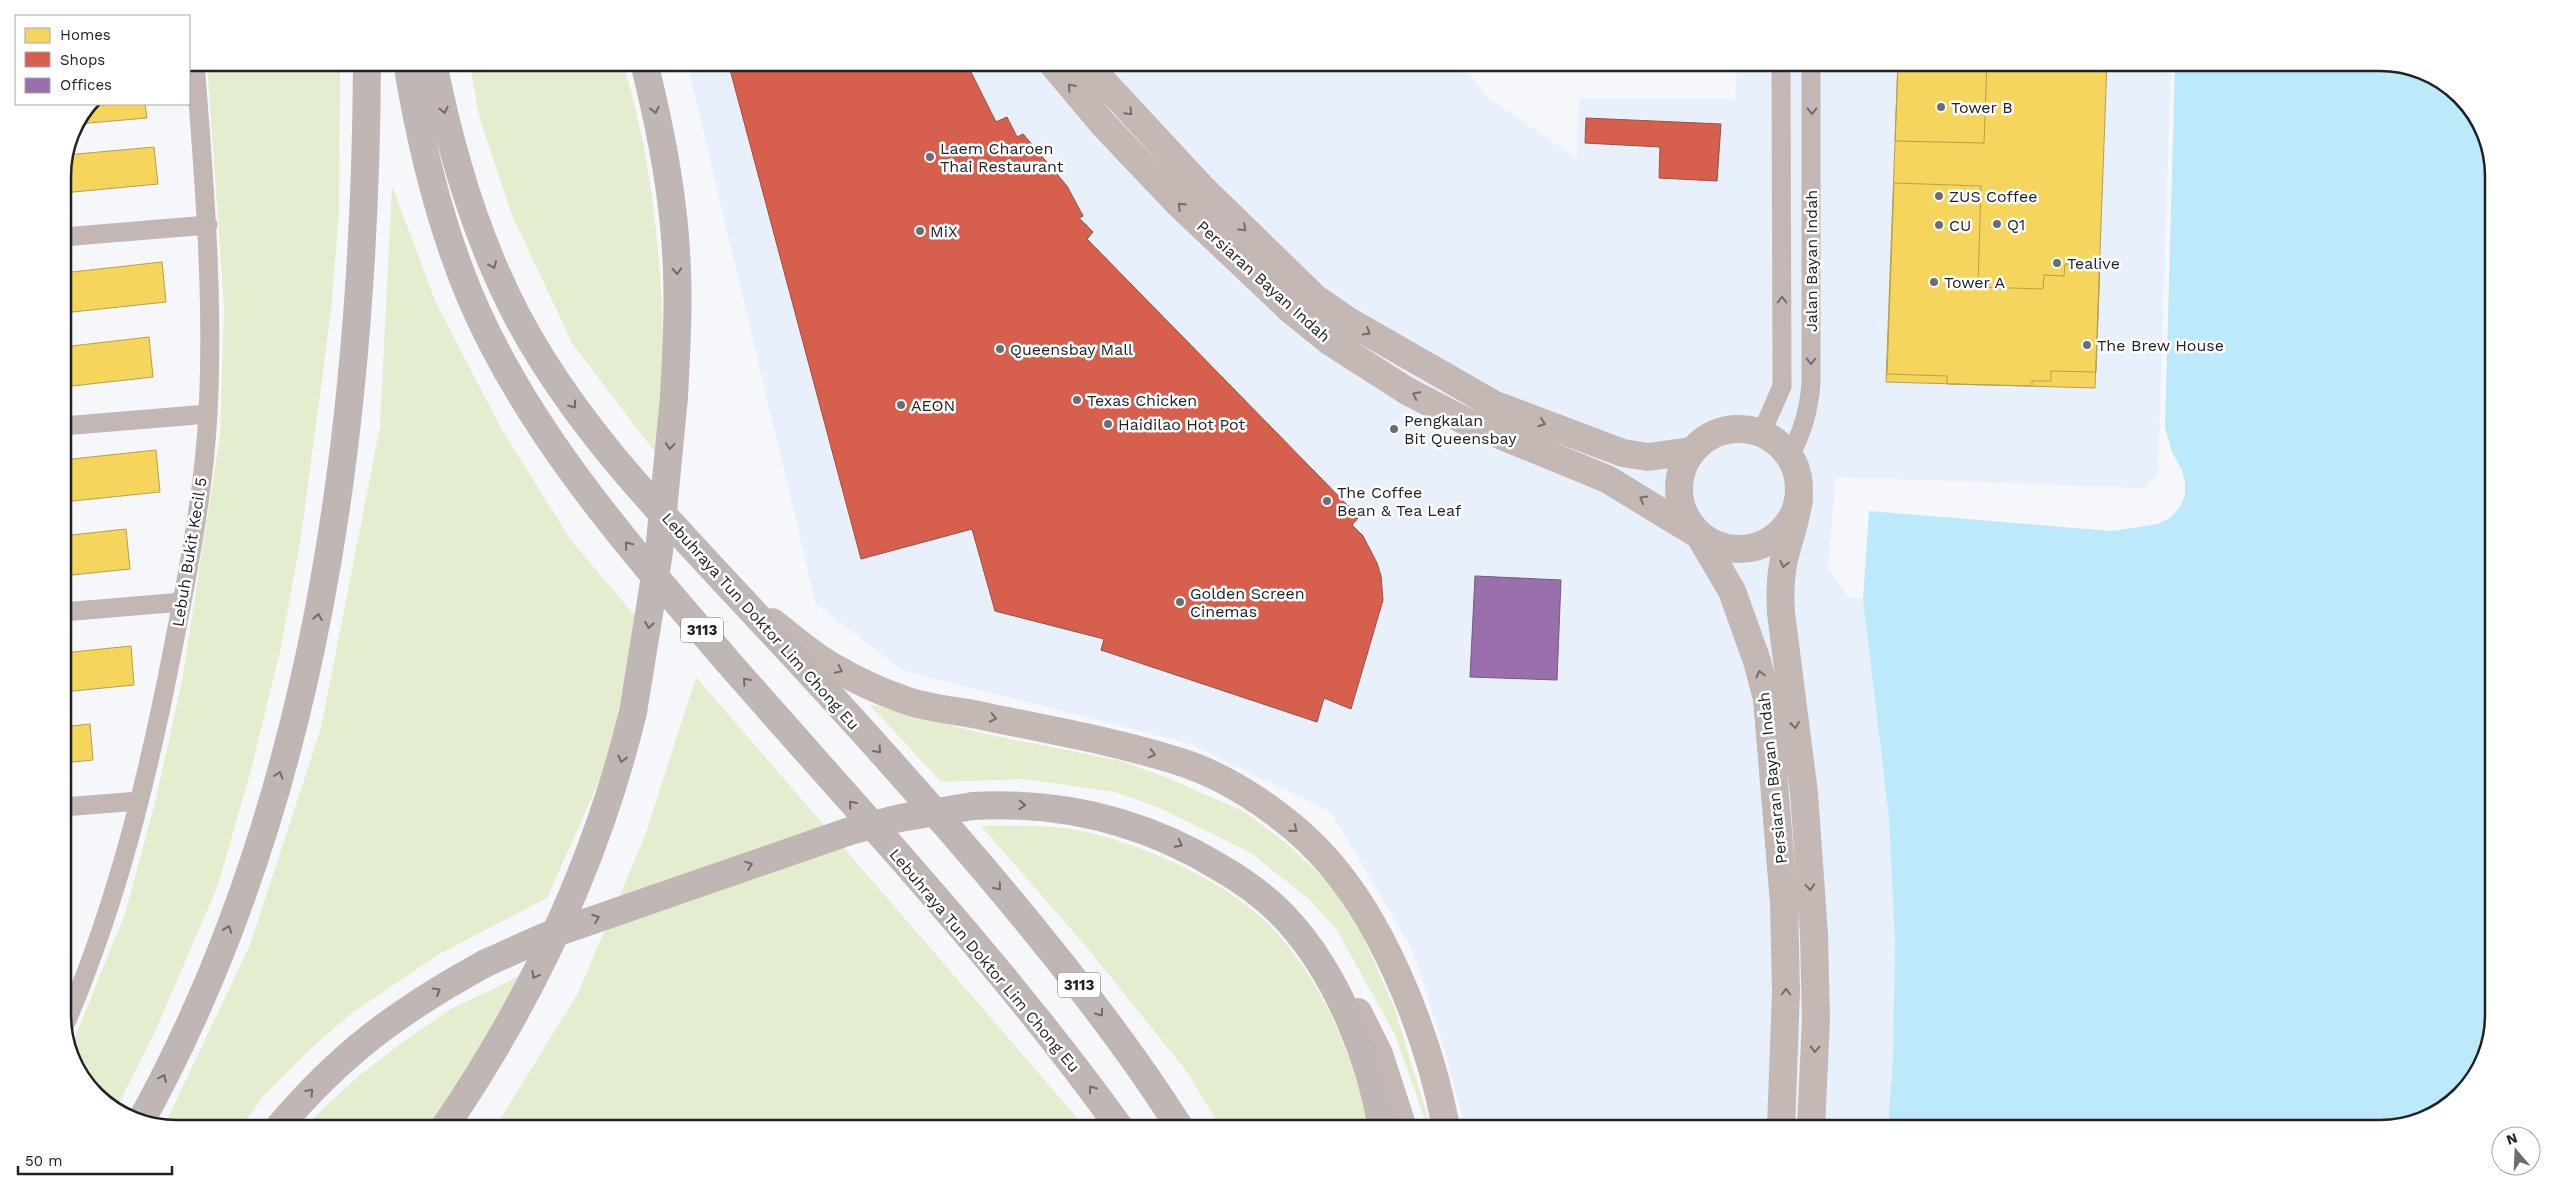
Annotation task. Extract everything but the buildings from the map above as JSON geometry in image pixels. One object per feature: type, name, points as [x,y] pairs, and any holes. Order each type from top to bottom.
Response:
[{"type":"highway","points":[[143,1114],[214,965],[242,890],[286,754],[309,660],[330,541],[354,356],[363,241],[367,71]]},
{"type":"highway","name":"Lebuhraya Tun Doktor Lim Chong Eu","points":[[409,71],[414,105],[450,245],[471,299],[509,373],[563,460],[640,560],[1026,1005],[1114,1120]]},
{"type":"highway","name":"Lebuhraya Tun Doktor Lim Chong Eu","points":[[435,71],[450,140],[466,194],[492,264],[516,314],[573,405],[628,476],[967,849],[1059,959],[1147,1077],[1175,1120]]},
{"type":"highway","points":[[449,1120],[484,1069],[539,967],[571,897],[620,768],[633,712],[659,552],[678,336],[677,270],[667,170],[646,71]]},
{"type":"highway","points":[[285,1120],[322,1079],[377,1031],[408,1008],[486,963],[561,931],[842,834],[900,818],[973,806],[1029,805],[1072,810],[1135,826],[1178,844],[1233,875],[1276,909],[1300,935],[1334,986],[1350,1023],[1379,1109],[1381,1120]]},
{"type":"main road","name":"Persiaran Bayan Indah","points":[[1059,71],[1179,204],[1292,311],[1329,341],[1415,395],[1472,424],[1607,479],[1699,535],[1732,591],[1767,699],[1784,903],[1786,990],[1781,1120]]},
{"type":"main road","name":"Persiaran Bayan Indah","points":[[1094,71],[1202,188],[1315,298],[1350,322],[1493,404],[1623,453],[1648,457],[1691,451]]},
{"type":"main road","points":[[1743,428],[1762,432],[1777,442],[1790,455],[1797,469],[1800,484],[1799,500],[1793,517],[1782,532],[1768,542],[1750,548],[1732,549],[1714,544],[1699,535],[1687,521],[1680,504],[1678,485],[1682,467],[1691,451],[1706,438],[1724,430],[1743,428]]},
{"type":"main road","name":"Persiaran Bayan Indah","points":[[1799,500],[1794,528],[1783,564],[1780,588],[1781,613],[1804,793],[1814,935],[1816,1019],[1811,1120]]},
{"type":"main road","points":[[743,601],[833,668],[903,700],[1122,746],[1177,760],[1222,780],[1262,804],[1299,833],[1332,866],[1357,901],[1378,936],[1400,983],[1419,1031],[1444,1120]]},
{"type":"main road","points":[[1300,935],[1338,982],[1358,1013],[1378,1054],[1400,1120]]},
{"type":"street","name":"Lebuh Bukit Kecil 5","points":[[71,1009],[96,946],[139,801],[163,700],[199,500],[208,414],[210,313],[208,225],[196,71]]},
{"type":"street","name":"Jalan Bayan Indah","points":[[1762,432],[1782,386],[1782,71]]},
{"type":"street","name":"Jalan Bayan Indah","points":[[1790,455],[1801,436],[1807,418],[1811,383],[1811,71]]},
{"type":"street","points":[[71,236],[208,225]]},
{"type":"street","points":[[71,425],[208,414]]},
{"type":"street","points":[[71,611],[182,602]]},
{"type":"street","points":[[71,806],[139,801]]},
{"type":"shaded area","points":[[689,71],[1468,71],[1485,96],[1577,158],[1579,99],[1735,99],[1737,71],[2171,71],[2158,472],[2146,488],[1836,477],[1828,568],[1848,597],[1863,599],[1889,818],[1895,942],[1893,1057],[1889,1120],[1464,1120],[1413,951],[1331,812],[1191,744],[904,671],[816,604]]},
{"type":"green space","points":[[208,71],[340,71],[339,213],[331,311],[301,537],[280,652],[251,770],[218,885],[154,1034],[119,1103],[107,1094],[89,1073],[82,1061],[74,1039],[125,914],[155,803],[182,681],[220,436],[224,306]]},
{"type":"green space","points":[[471,71],[625,71],[646,161],[659,261],[664,363],[664,464],[572,343],[512,215],[479,116]]},
{"type":"green space","points":[[392,186],[436,303],[501,428],[570,539],[635,616],[610,756],[547,898],[441,953],[352,1013],[310,1049],[264,1095],[247,1120],[167,1119],[250,945],[321,728],[380,427]]},
{"type":"green space","points":[[696,677],[1079,1120],[500,1120],[578,993],[645,836]]},
{"type":"green space","points":[[869,704],[981,733],[1121,761],[1168,778],[1243,811],[1285,842],[1331,885],[1363,937],[1394,1007],[1429,1120],[1425,1120],[1395,1035],[1337,930],[1310,900],[1251,853],[1160,808],[1115,792],[1024,779],[941,782]]},
{"type":"green space","points":[[981,826],[1055,827],[1084,831],[1121,842],[1145,850],[1194,872],[1217,885],[1259,915],[1293,953],[1323,999],[1355,1075],[1367,1120],[1216,1120],[1188,1073],[1089,950]]},
{"type":"green space","points":[[530,971],[434,1120],[311,1120],[356,1078],[404,1041],[449,1010]]},
{"type":"water","points":[[2175,71],[2387,71],[2420,79],[2449,97],[2459,107],[2474,130],[2483,156],[2485,169],[2485,1022],[2477,1055],[2467,1073],[2449,1094],[2420,1112],[2394,1119],[1889,1120],[1893,1057],[1895,942],[1889,818],[1863,599],[1869,511],[2112,531],[2158,524],[2171,517],[2180,507],[2185,495],[2185,482],[2182,470],[2172,452],[2165,427]]},
{"type":"place","name":"Tower B","points":[[1941,107]]},
{"type":"place","name":"Laem Charoen Thai Restaurant","points":[[930,157]]},
{"type":"place","name":"ZUS Coffee","points":[[1939,196]]},
{"type":"place","name":"Q1","points":[[1997,224]]},
{"type":"place","name":"CU","points":[[1939,225]]},
{"type":"place","name":"MiX","points":[[920,231]]},
{"type":"place","name":"Tealive","points":[[2057,263]]},
{"type":"place","name":"Tower A","points":[[1934,282]]},
{"type":"place","name":"The Brew House","points":[[2087,345]]},
{"type":"place","name":"Queensbay Mall","points":[[1000,349]]},
{"type":"place","name":"Texas Chicken","points":[[1077,400]]},
{"type":"place","name":"AEON","points":[[901,405]]},
{"type":"place","name":"Haidilao Hot Pot","points":[[1108,424]]},
{"type":"place","name":"Pengkalan Bit Queensbay","points":[[1394,429]]},
{"type":"place","name":"The Coffee Bean & Tea Leaf","points":[[1327,501]]},
{"type":"place","name":"Golden Screen Cinemas","points":[[1180,602]]}]
